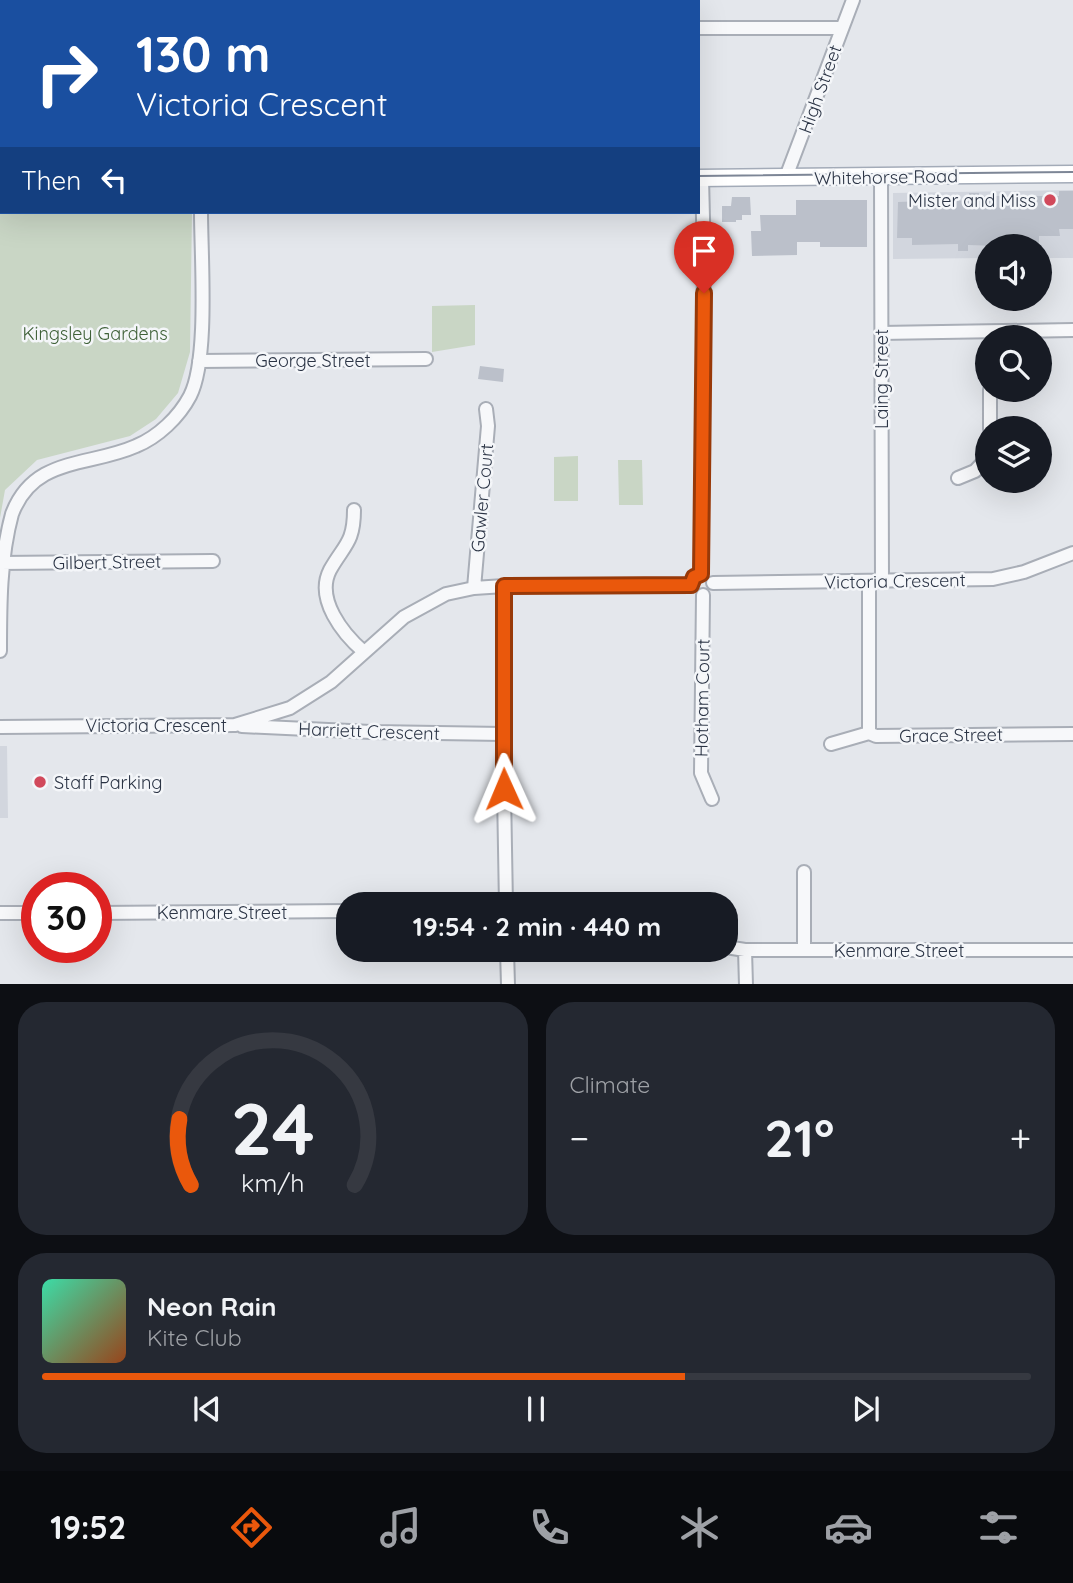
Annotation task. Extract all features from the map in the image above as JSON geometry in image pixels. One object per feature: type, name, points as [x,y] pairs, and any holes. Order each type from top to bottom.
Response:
[{"type":"main road","name":"Whitehorse Road","points":[[700,178],[1073,174]]},
{"type":"street","name":"High Street","points":[[786,177],[853,0]]},
{"type":"street","points":[[700,28],[842,28]]},
{"type":"street","name":"Laing Street","points":[[869,733],[881,333],[881,177]]},
{"type":"street","points":[[700,178],[704,258],[701,574]]},
{"type":"street","points":[[0,651],[1,563],[13,512],[29,487],[52,470],[135,447],[151,438],[178,414],[190,397],[199,361],[201,214]]},
{"type":"street","points":[[1052,331],[1073,330]]},
{"type":"street","points":[[881,333],[975,335]]},
{"type":"street","name":"George Street","points":[[199,361],[426,359]]},
{"type":"street","name":"Gawler Court","points":[[474,588],[488,426],[486,409]]},
{"type":"street","points":[[958,478],[975,471]]},
{"type":"street","points":[[354,510],[350,539],[331,569],[327,586],[330,605],[336,619],[345,635],[363,652]]},
{"type":"street","name":"Victoria Crescent","points":[[713,583],[993,579],[1024,572],[1073,553]]},
{"type":"street","name":"Gilbert Street","points":[[1,563],[213,561]]},
{"type":"street","points":[[701,574],[709,576],[713,583],[711,592],[703,595],[695,593],[691,585],[694,577],[701,574]]},
{"type":"street","name":"Victoria Crescent","points":[[0,727],[235,725],[290,708],[331,682],[404,617],[446,594],[474,588],[504,586],[691,585]]},
{"type":"street","points":[[504,586],[506,892]]},
{"type":"street","name":"Hotham Court","points":[[703,595],[701,773],[712,799]]},
{"type":"street","name":"Harriett Crescent","points":[[235,725],[371,733],[503,734]]},
{"type":"street","name":"Grace Street","points":[[831,744],[869,733],[876,736],[1073,733]]},
{"type":"street","points":[[804,872],[804,949]]},
{"type":"street","name":"Kenmare Street","points":[[112,912],[336,911]]},
{"type":"street","points":[[0,913],[21,913]]},
{"type":"street","name":"Kenmare Street","points":[[738,949],[1073,950]]},
{"type":"street","points":[[745,950],[746,984]]},
{"type":"street","points":[[507,962],[508,984]]},
{"type":"shaded area","points":[[1073,190],[1073,258],[1052,258],[1052,234],[975,234],[975,258],[893,259],[893,193]]},
{"type":"shaded area","points":[[0,746],[7,746],[8,818],[0,818]]},
{"type":"green space","name":"Kingsley Gardens","points":[[0,214],[192,214],[190,352],[178,393],[156,419],[130,436],[37,460],[5,490],[0,518]]},
{"type":"green space","points":[[475,305],[475,345],[432,352],[432,306]]},
{"type":"green space","points":[[578,456],[578,501],[554,501],[554,457]]},
{"type":"green space","points":[[618,460],[642,460],[643,505],[619,505]]},
{"type":"building","points":[[1059,191],[1073,191],[1073,229],[1059,229],[1060,236],[975,234],[975,245],[968,245],[968,251],[958,251],[958,244],[912,245],[912,238],[897,238],[898,202],[924,201],[924,196],[934,196],[934,202],[970,200],[969,193],[979,193],[979,196],[1059,196]]},
{"type":"building","points":[[732,197],[750,197],[751,215],[742,215],[742,220],[736,222],[722,222],[722,206],[731,206]]},
{"type":"building","points":[[796,200],[867,200],[867,247],[820,247],[820,242],[797,242],[797,255],[752,256],[751,231],[761,231],[760,215],[796,215]]},
{"type":"building","points":[[480,366],[504,369],[503,382],[478,379]]},
{"type":"tram line","points":[[700,176],[1073,172]]},
{"type":"place","name":"Mister and Miss","points":[[1050,200]]},
{"type":"place","name":"Staff Parking","points":[[40,782]]},
{"type":"route","points":[[504,789],[504,586],[691,585],[694,577],[701,574],[704,293]]}]
